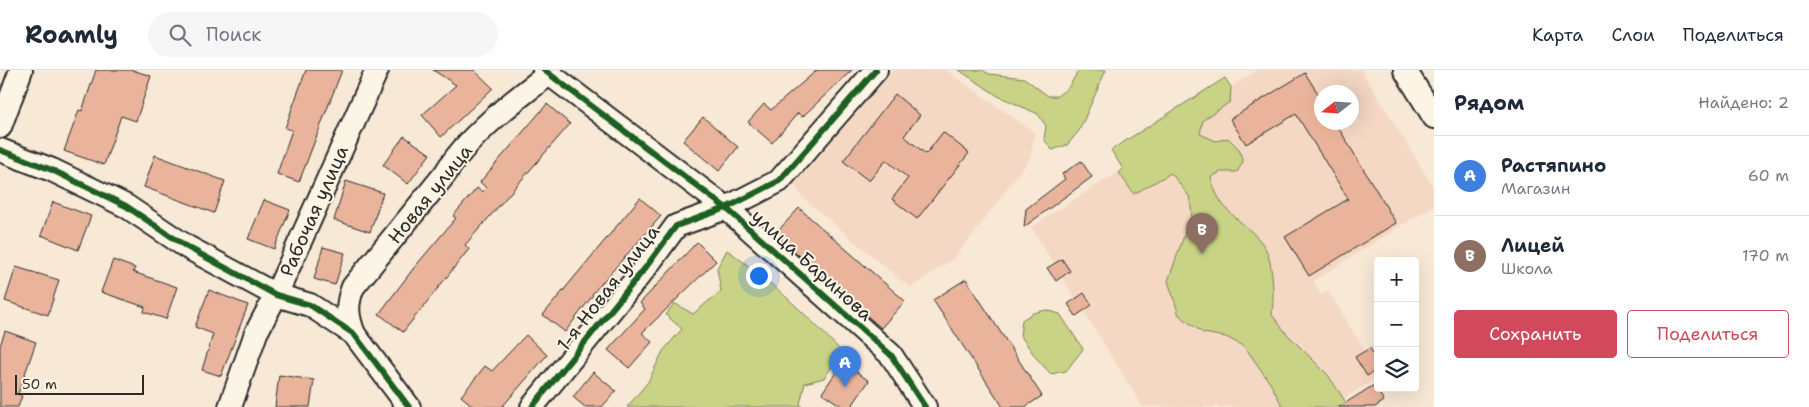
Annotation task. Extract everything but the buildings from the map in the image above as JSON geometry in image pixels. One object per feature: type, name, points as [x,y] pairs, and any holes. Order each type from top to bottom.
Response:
[{"type":"street","points":[[0,127],[21,70]]},
{"type":"street","name":"Рабочая улица","points":[[230,407],[272,293],[377,70]]},
{"type":"street","name":"1-я Новая улица","points":[[532,407],[646,267],[676,226],[726,208],[778,181],[876,70]]},
{"type":"street","points":[[1405,70],[1431,106]]},
{"type":"street","name":"улица Баринова","points":[[547,72],[726,208],[891,355],[925,407]]},
{"type":"street","name":"Новая улица","points":[[354,334],[347,316],[347,304],[353,287],[445,174],[455,158],[520,95],[547,72]]},
{"type":"street","points":[[0,150],[52,170],[126,206],[187,247],[272,293],[310,305],[354,334],[409,407]]},
{"type":"shaded area","points":[[893,70],[946,70],[1035,133],[1030,158],[972,236],[953,259],[910,288],[802,197],[794,185]]},
{"type":"shaded area","points":[[1258,70],[1361,70],[1434,188],[1434,205],[1313,281],[1321,295],[1328,291],[1374,366],[1374,380],[1330,407],[1143,407],[1031,227],[1123,169],[1111,150],[1225,78],[1231,87]]},
{"type":"green space","points":[[959,70],[982,70],[989,74],[1024,78],[1048,96],[1057,96],[1068,88],[1079,70],[1106,70],[1079,131],[1067,145],[1052,150],[1044,139],[1046,126],[1038,114],[998,96]]},
{"type":"green space","points":[[1225,78],[1231,87],[1230,102],[1203,120],[1200,134],[1216,141],[1228,138],[1239,149],[1243,162],[1237,172],[1221,172],[1211,177],[1215,190],[1225,207],[1254,234],[1266,250],[1271,267],[1272,315],[1286,333],[1328,375],[1349,407],[1283,407],[1270,383],[1245,347],[1226,337],[1203,333],[1179,315],[1168,281],[1192,213],[1189,196],[1171,173],[1134,194],[1119,173],[1123,169],[1111,150]]},
{"type":"green space","points":[[727,250],[787,298],[842,352],[824,378],[805,383],[800,404],[802,407],[627,407],[648,382],[663,351],[682,329],[666,315],[674,303],[693,314],[721,291],[717,268]]},
{"type":"green space","points":[[1046,310],[1060,314],[1083,349],[1066,371],[1051,374],[1037,359],[1020,335],[1022,320],[1033,313]]},
{"type":"cycle path","points":[[544,70],[726,208],[891,355],[925,407]]},
{"type":"cycle path","points":[[532,407],[646,267],[676,226],[726,208],[779,181],[876,70]]},
{"type":"cycle path","points":[[0,150],[52,170],[126,206],[187,247],[276,295],[310,305],[354,334],[409,407]]},
{"type":"place","name":"Лицей","points":[[1202,254]]},
{"type":"place","name":"Растяпино","points":[[845,387]]}]
